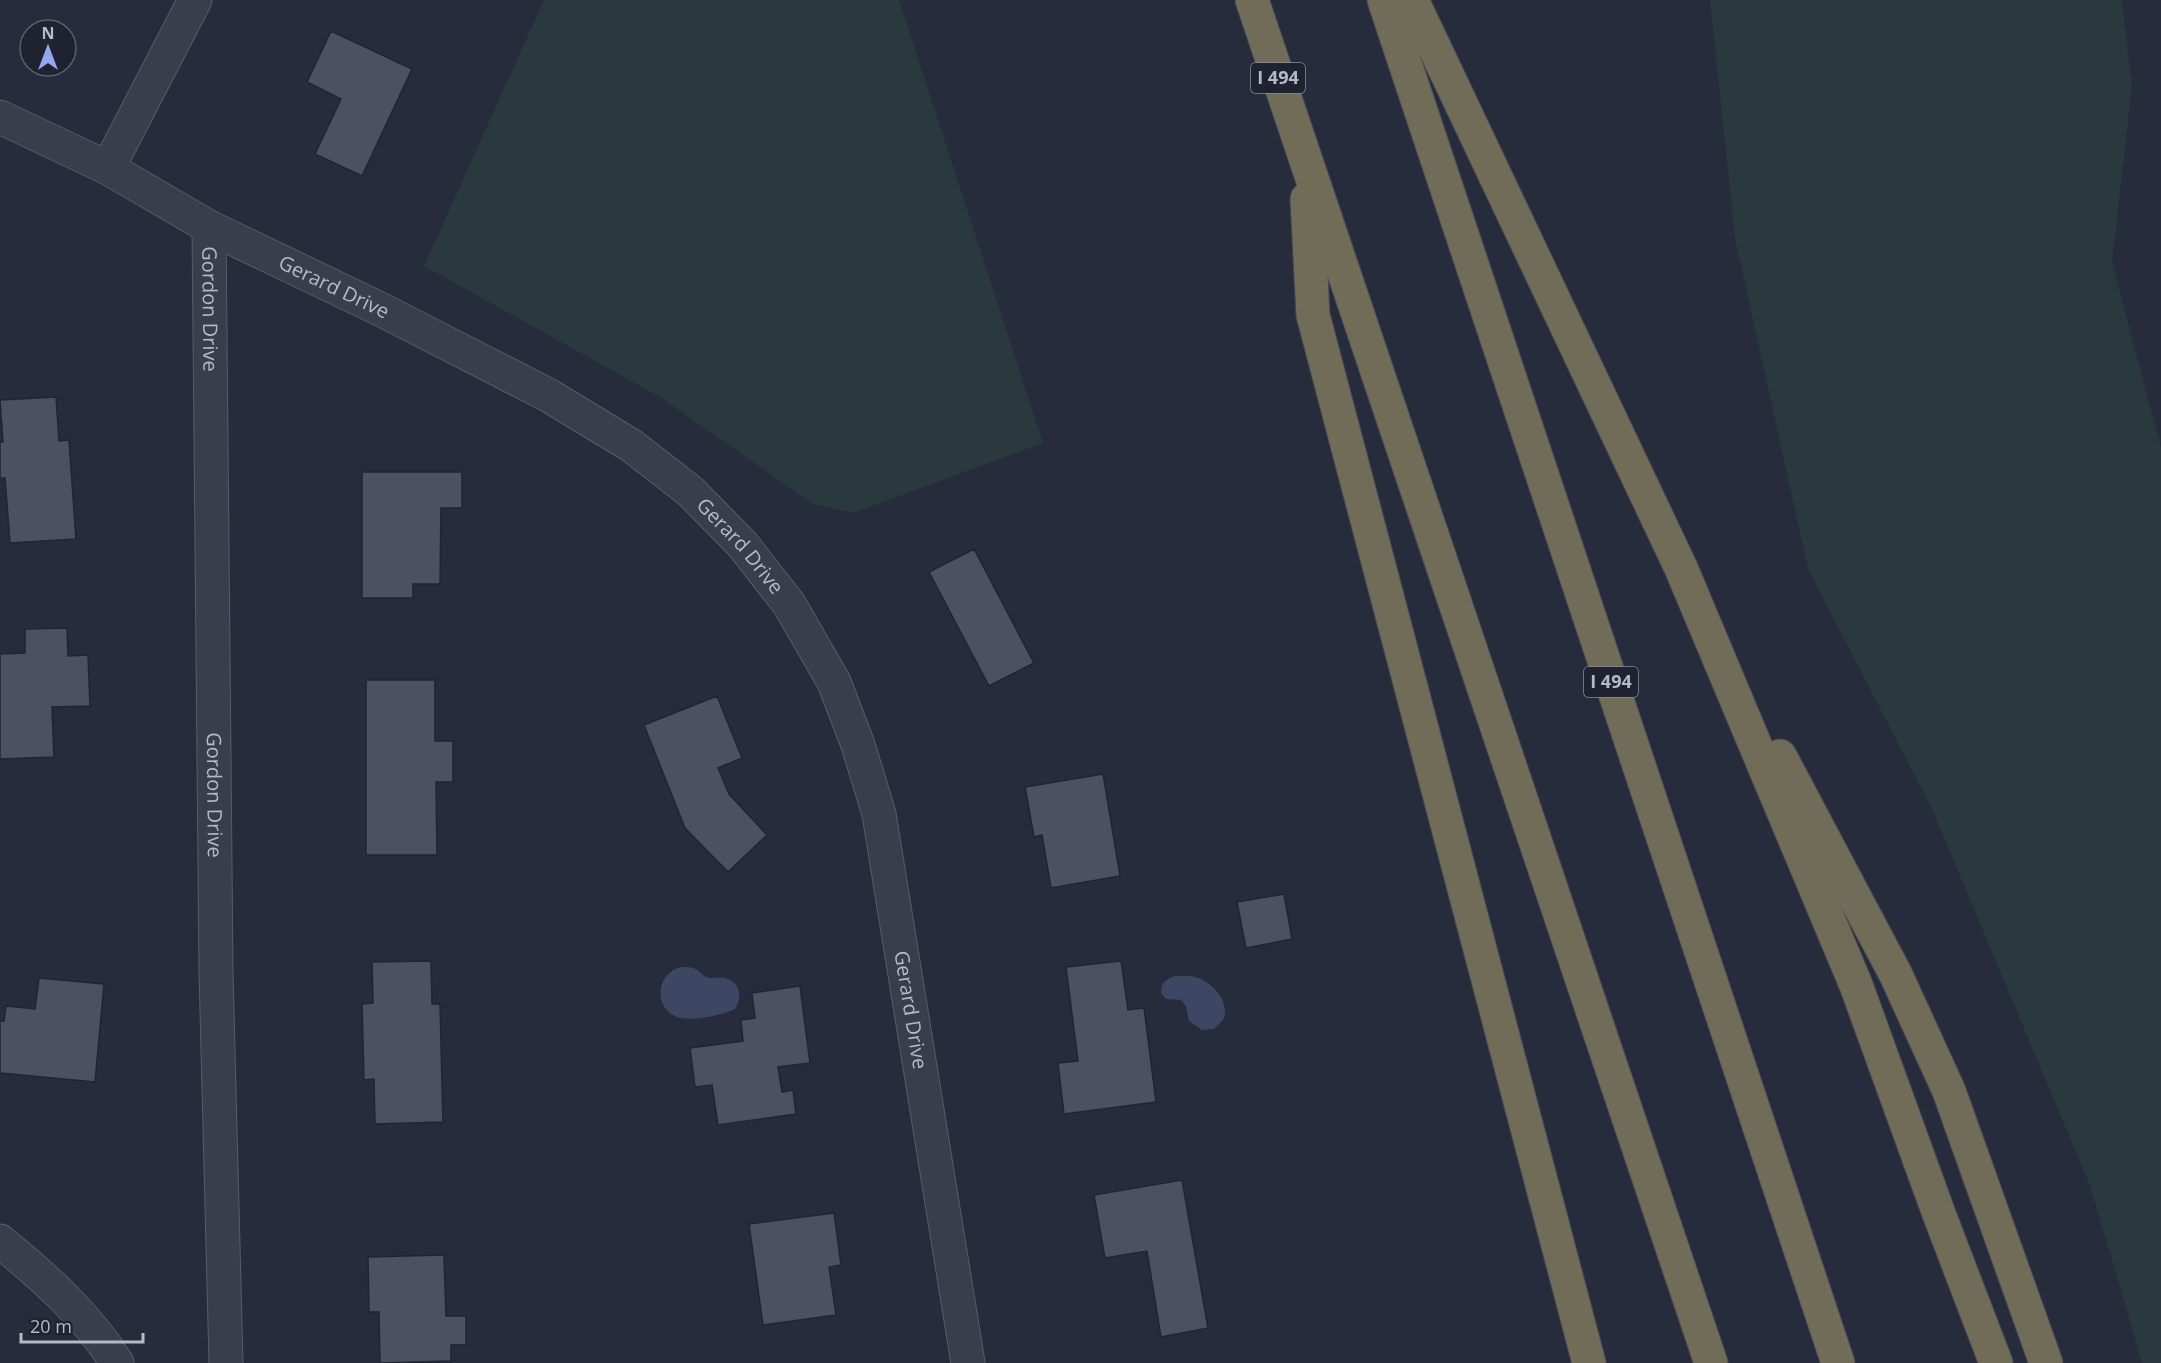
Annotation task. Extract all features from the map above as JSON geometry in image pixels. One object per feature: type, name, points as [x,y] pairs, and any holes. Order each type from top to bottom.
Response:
[{"type":"highway","name":"I 494","points":[[1252,0],[1710,1363]]},
{"type":"highway","name":"I 494","points":[[1384,0],[1838,1363]]},
{"type":"highway","points":[[1412,0],[1681,568],[1896,975],[1949,1091],[2046,1363]]},
{"type":"highway","points":[[1304,156],[1313,315],[1589,1363]]},
{"type":"highway","points":[[1681,568],[1856,985],[1996,1363]]},
{"type":"street","points":[[108,168],[195,0]]},
{"type":"street","name":"Gerard Drive","points":[[0,117],[108,168],[209,227],[382,310],[548,395],[632,446],[692,492],[744,545],[789,604],[834,682],[858,745],[879,814],[968,1363]]},
{"type":"street","name":"Gordon Drive","points":[[209,227],[216,983],[226,1363]]},
{"type":"street","points":[[0,1241],[49,1281],[117,1363]]},
{"type":"shaded area","points":[[544,0],[899,0],[1043,443],[853,513],[813,504],[660,397],[424,266]]},
{"type":"shaded area","points":[[1710,0],[2122,0],[2132,86],[2112,262],[2161,448],[2161,1363],[2142,1363],[2091,1188],[1932,809],[1808,569],[1735,238]]},
{"type":"water","points":[[682,967],[696,969],[709,978],[724,978],[734,982],[739,995],[735,1009],[714,1016],[688,1019],[675,1016],[668,1011],[661,997],[663,981],[674,970]]},
{"type":"water","points":[[1175,976],[1190,976],[1204,981],[1221,996],[1224,1003],[1224,1018],[1214,1029],[1202,1030],[1189,1021],[1186,1006],[1181,1000],[1166,999],[1161,993],[1164,982]]},
{"type":"building","points":[[331,31],[412,69],[362,176],[315,154],[341,99],[307,82]]},
{"type":"building","points":[[56,397],[59,441],[69,440],[76,539],[10,543],[5,478],[0,478],[0,442],[3,442],[0,400]]},
{"type":"building","points":[[362,472],[462,472],[462,508],[441,508],[440,584],[413,584],[413,598],[362,598]]},
{"type":"building","points":[[974,549],[1034,663],[989,686],[929,572]]},
{"type":"building","points":[[67,628],[68,656],[88,655],[90,706],[52,707],[54,757],[0,759],[0,654],[25,653],[25,629]]},
{"type":"building","points":[[366,680],[435,680],[435,741],[453,741],[453,782],[436,782],[437,855],[366,855]]},
{"type":"building","points":[[717,696],[742,758],[718,768],[729,794],[767,835],[728,872],[685,828],[644,725]]},
{"type":"building","points":[[1103,774],[1120,876],[1051,888],[1042,835],[1034,837],[1025,787]]},
{"type":"building","points":[[1284,894],[1292,939],[1246,948],[1237,902]]},
{"type":"building","points":[[431,961],[432,1004],[440,1004],[443,1122],[375,1124],[374,1079],[364,1080],[362,1004],[373,1003],[372,962]]},
{"type":"building","points":[[1121,961],[1128,1010],[1144,1008],[1156,1102],[1064,1114],[1058,1063],[1078,1061],[1066,967]]},
{"type":"building","points":[[39,978],[104,984],[95,1082],[0,1073],[0,1021],[4,1021],[6,1006],[35,1009]]},
{"type":"building","points":[[800,986],[810,1063],[778,1067],[782,1092],[793,1090],[796,1114],[718,1125],[712,1085],[695,1087],[690,1048],[743,1041],[741,1020],[755,1018],[752,993]]},
{"type":"building","points":[[1182,1180],[1208,1328],[1161,1337],[1147,1251],[1105,1258],[1094,1195]]},
{"type":"building","points":[[834,1213],[841,1265],[829,1267],[836,1315],[763,1325],[749,1224]]},
{"type":"building","points":[[444,1255],[446,1316],[466,1316],[466,1345],[451,1345],[451,1361],[380,1363],[379,1312],[369,1312],[368,1257]]}]
